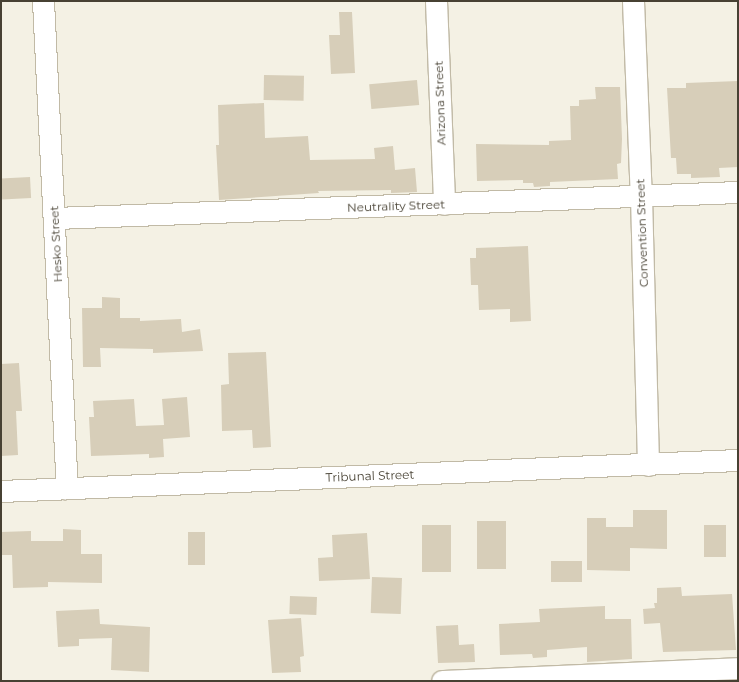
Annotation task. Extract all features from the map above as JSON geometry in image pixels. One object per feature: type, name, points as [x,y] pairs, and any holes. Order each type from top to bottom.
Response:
[{"type":"street","name":"Hesko Street","points":[[43,1],[55,218],[67,488]]},
{"type":"street","name":"Arizona Street","points":[[436,1],[444,204]]},
{"type":"street","name":"Convention Street","points":[[633,1],[641,196],[648,465]]},
{"type":"street","name":"Neutrality Street","points":[[55,218],[738,192]]},
{"type":"street","name":"Tribunal Street","points":[[1,491],[648,465],[738,460]]},
{"type":"street","points":[[442,681],[663,676],[738,668]]},
{"type":"building","points":[[339,12],[352,12],[355,73],[331,74],[329,35],[340,35]]},
{"type":"building","points":[[264,75],[304,76],[304,101],[264,100]]},
{"type":"building","points":[[417,80],[419,105],[371,109],[369,84]]},
{"type":"building","points":[[738,81],[738,167],[719,168],[720,177],[691,178],[691,174],[677,174],[676,158],[671,158],[667,88],[686,88],[686,83]]},
{"type":"building","points":[[595,87],[620,87],[622,139],[621,163],[617,164],[618,179],[550,182],[550,186],[534,187],[533,183],[523,183],[523,180],[477,181],[476,144],[549,145],[549,141],[571,140],[570,106],[579,106],[579,100],[596,99]]},
{"type":"building","points":[[264,103],[265,138],[308,136],[310,160],[375,159],[374,148],[393,146],[395,170],[415,168],[417,192],[391,193],[391,190],[318,191],[319,193],[219,200],[216,145],[219,145],[218,105]]},
{"type":"building","points":[[30,177],[31,198],[2,199],[1,179]]},
{"type":"building","points":[[528,246],[531,321],[510,322],[510,309],[479,310],[478,285],[471,285],[470,258],[476,258],[476,248]]},
{"type":"building","points":[[102,297],[120,298],[120,318],[140,318],[140,321],[181,319],[182,332],[200,329],[203,351],[153,353],[153,349],[100,348],[101,367],[83,367],[82,308],[102,308]]},
{"type":"building","points":[[266,352],[271,447],[253,448],[252,430],[222,431],[221,385],[229,384],[228,353]]},
{"type":"building","points":[[19,363],[22,411],[16,411],[18,455],[1,456],[1,364]]},
{"type":"building","points":[[187,397],[190,437],[163,439],[164,457],[149,458],[149,454],[91,456],[89,417],[94,417],[93,401],[134,399],[136,426],[164,425],[162,399]]},
{"type":"building","points":[[633,510],[667,510],[667,549],[630,548],[630,571],[587,570],[587,518],[606,518],[606,527],[633,527]]},
{"type":"building","points":[[477,521],[506,521],[506,569],[477,569]]},
{"type":"building","points":[[422,525],[451,525],[451,572],[422,572]]},
{"type":"building","points":[[704,525],[726,525],[726,557],[704,557]]},
{"type":"building","points":[[63,529],[81,530],[81,554],[102,554],[102,583],[48,582],[48,587],[13,588],[12,555],[1,555],[1,532],[31,531],[31,541],[63,541]]},
{"type":"building","points":[[188,532],[205,532],[205,565],[188,565]]},
{"type":"building","points":[[367,533],[370,579],[319,581],[318,558],[333,557],[332,535]]},
{"type":"building","points":[[551,561],[582,561],[582,582],[551,582]]},
{"type":"building","points":[[372,577],[402,578],[401,614],[371,613]]},
{"type":"building","points":[[681,587],[682,596],[732,594],[736,650],[663,652],[660,623],[644,624],[643,609],[655,608],[654,603],[657,603],[657,588]]},
{"type":"building","points":[[290,596],[317,597],[316,615],[289,614]]},
{"type":"building","points":[[605,606],[605,619],[631,619],[632,659],[587,662],[587,647],[547,650],[547,657],[533,658],[532,654],[500,655],[499,624],[540,622],[539,609]]},
{"type":"building","points":[[99,609],[100,624],[150,627],[149,672],[111,670],[112,638],[79,639],[79,646],[58,647],[56,611]]},
{"type":"building","points":[[301,618],[304,656],[300,657],[301,672],[272,673],[268,620]]},
{"type":"building","points":[[458,625],[459,645],[474,644],[475,662],[438,663],[436,626]]}]
